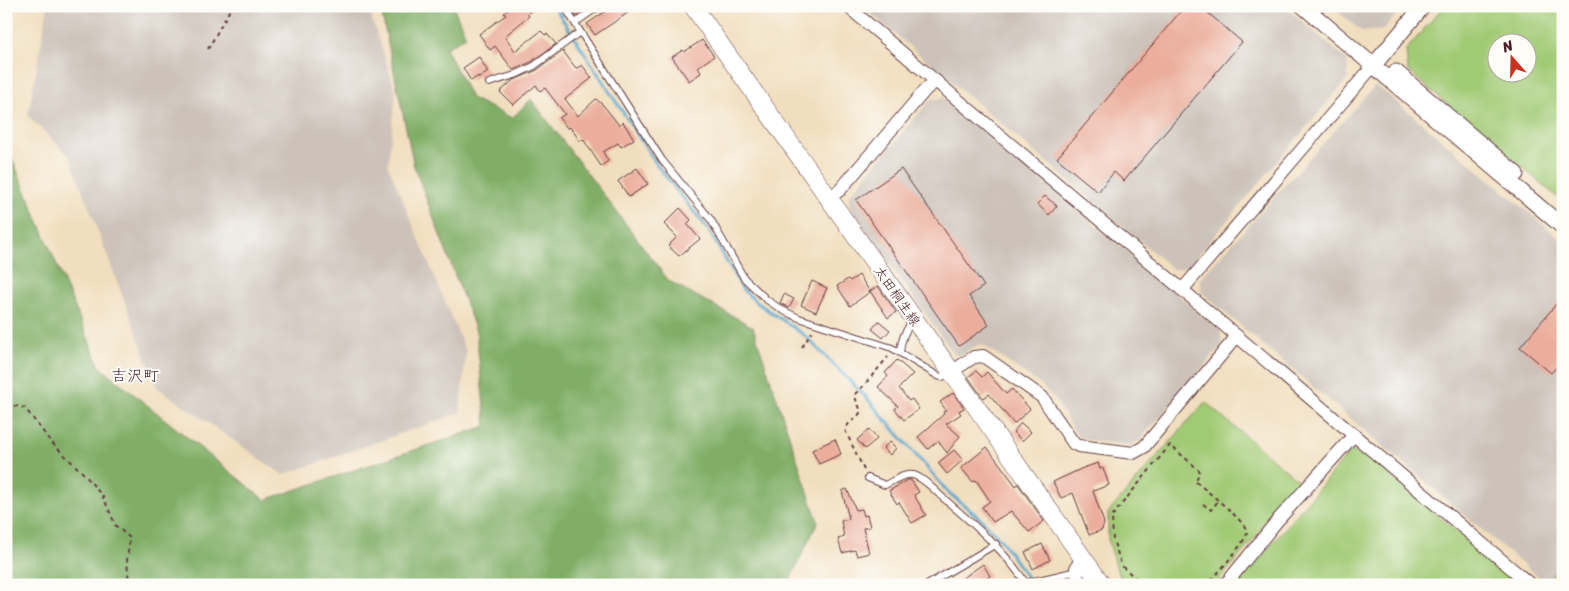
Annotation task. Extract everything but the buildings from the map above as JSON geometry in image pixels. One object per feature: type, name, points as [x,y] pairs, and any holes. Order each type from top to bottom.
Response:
[{"type":"main road","name":"太田桐生線","points":[[693,6],[951,372],[1080,564],[1102,585]]},
{"type":"street","points":[[847,6],[1531,585]]},
{"type":"street","points":[[1303,6],[1376,62],[1563,213]]},
{"type":"street","points":[[1319,6],[1376,62],[1563,227]]},
{"type":"street","points":[[1182,290],[1423,6]]},
{"type":"street","points":[[828,198],[840,190],[926,89],[936,81]]},
{"type":"street","points":[[951,372],[974,357],[983,356],[1042,396],[1074,444],[1133,453],[1144,447],[1237,336]]},
{"type":"street","points":[[1225,585],[1354,435]]},
{"type":"street","points":[[1079,585],[1080,564]]},
{"type":"lane","points":[[564,6],[662,160],[711,220],[744,278],[767,300],[799,318],[892,348],[938,376],[942,377],[951,372]]},
{"type":"lane","points":[[575,23],[600,6]]},
{"type":"lane","points":[[489,83],[515,75],[534,66],[580,33]]},
{"type":"lane","points":[[900,352],[901,342],[906,329],[914,320]]},
{"type":"lane","points":[[868,478],[884,485],[906,475],[916,476],[971,520],[996,544],[1029,582],[1080,564]]},
{"type":"lane","points":[[927,585],[996,544]]},
{"type":"path","points":[[208,49],[232,6]]},
{"type":"path","points":[[802,347],[810,335]]},
{"type":"path","points":[[868,478],[844,430],[847,424],[859,416],[861,410],[854,395],[865,385],[892,348]]},
{"type":"path","points":[[6,404],[25,408],[50,442],[84,474],[102,497],[116,526],[130,538],[127,560],[129,585]]},
{"type":"path","points":[[1143,585],[1122,566],[1113,540],[1112,516],[1170,445],[1199,470],[1200,473],[1195,481],[1234,515],[1245,526],[1247,531],[1246,536],[1238,547],[1207,585]]},
{"type":"path","points":[[1203,504],[1211,510],[1218,501]]},
{"type":"shaded area","points":[[48,6],[370,6],[372,19],[396,92],[388,165],[466,352],[460,413],[283,475],[157,387],[70,157],[28,116]]},
{"type":"shaded area","points":[[862,6],[1284,6],[1347,60],[1348,78],[1187,268],[1173,269]]},
{"type":"shaded area","points":[[1332,6],[1403,6],[1383,30],[1362,32]]},
{"type":"shaded area","points":[[1376,85],[1563,241],[1563,562],[1545,583],[1201,292],[1200,279]]},
{"type":"shaded area","points":[[945,98],[1220,330],[1222,345],[1138,442],[1130,445],[1085,440],[1077,435],[1053,397],[1041,385],[986,347],[979,344],[960,356],[954,354],[849,207],[849,196],[931,99]]},
{"type":"green space","points":[[6,6],[14,6],[6,43]]},
{"type":"green space","points":[[380,6],[453,6],[466,36],[446,48],[471,98],[512,118],[531,99],[669,281],[753,327],[818,522],[787,585],[6,585],[6,144],[100,367],[265,500],[486,426],[476,331],[414,166]]},
{"type":"green space","points":[[1444,6],[1563,6],[1563,202],[1408,71],[1406,50]]},
{"type":"green space","points":[[1205,402],[1301,483],[1215,585],[1126,585],[1118,573],[1108,539],[1108,513]]},
{"type":"green space","points":[[1350,452],[1363,452],[1520,585],[1241,585],[1241,580]]},
{"type":"green space","points":[[1563,562],[1563,585],[1547,585],[1545,583]]},
{"type":"waterway","points":[[554,6],[659,168],[708,229],[743,290],[759,304],[804,335],[865,396],[948,492],[982,520],[1001,540],[1031,583]]},
{"type":"district","name":"吉沢町","points":[[135,375]]}]
